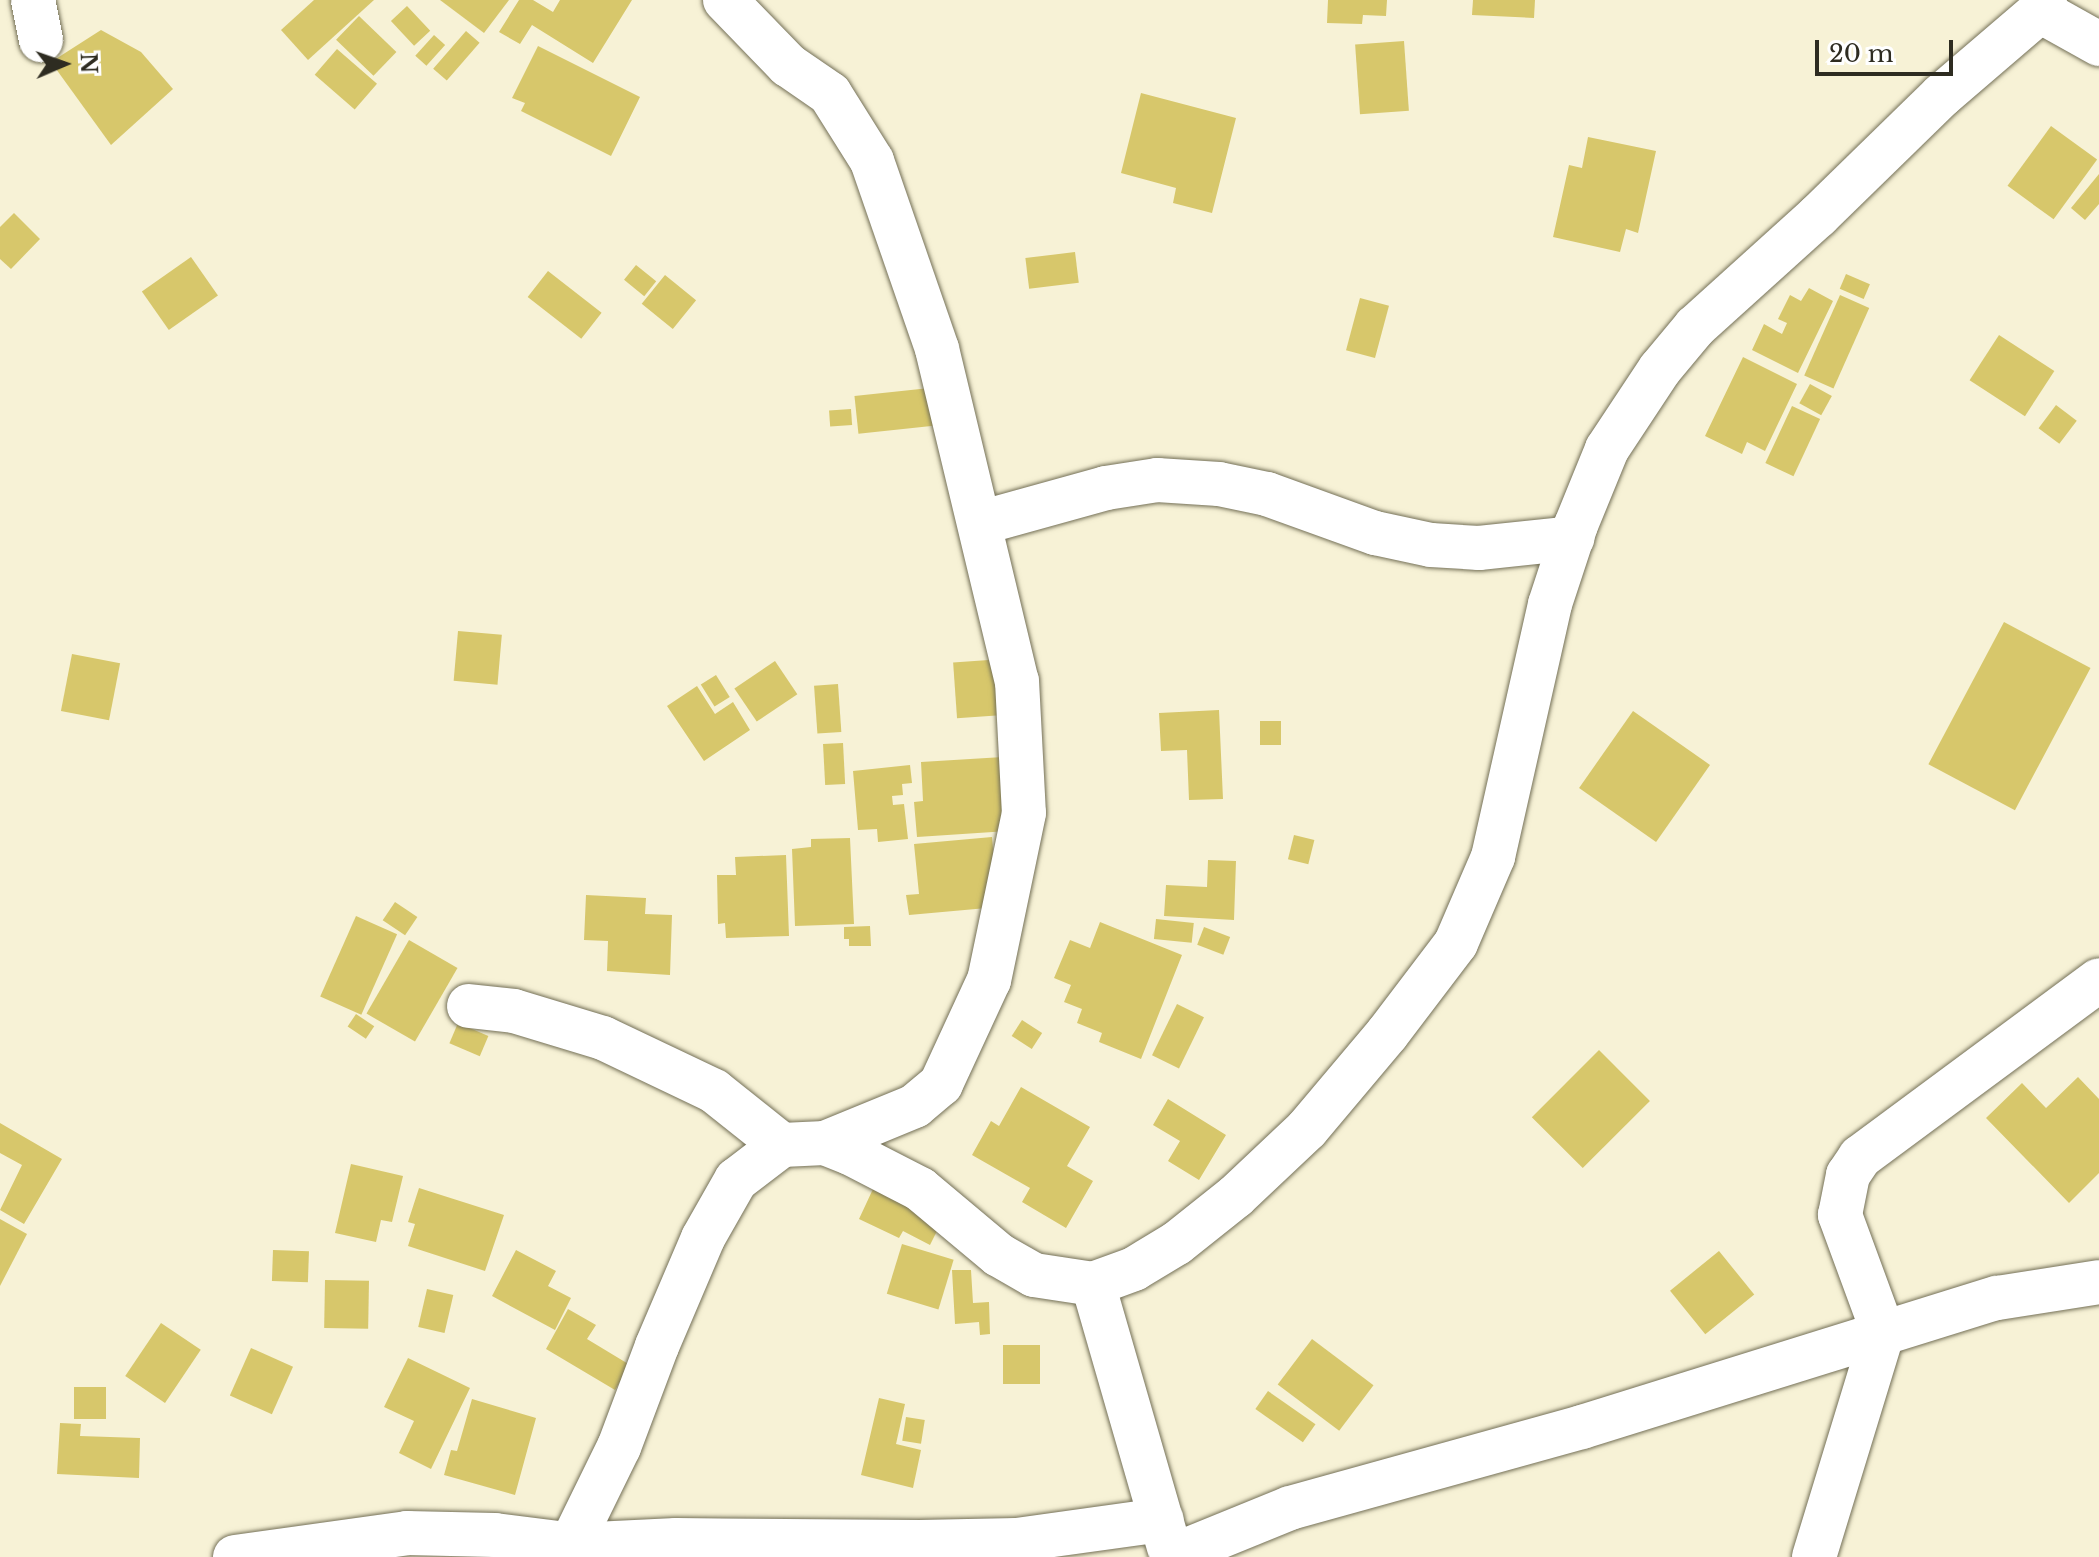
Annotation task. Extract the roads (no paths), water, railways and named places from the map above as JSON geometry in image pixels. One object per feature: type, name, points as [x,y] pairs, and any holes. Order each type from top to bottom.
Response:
[{"type":"street","points":[[569,1551],[619,1447],[657,1346],[703,1238],[736,1180],[782,1145],[825,1143],[915,1106],[941,1084],[989,980],[1024,813],[1017,681],[937,349],[872,161],[830,94],[788,65],[725,0]]},
{"type":"street","points":[[825,1143],[920,1189],[999,1255],[1034,1275],[1093,1284],[1134,1269],[1177,1243],[1236,1196],[1307,1129],[1387,1034],[1456,943],[1493,857],[1550,604],[1572,538],[1607,449],[1660,369],[1695,327],[1818,216],[1941,96],[2043,6],[2099,44]]},
{"type":"street","points":[[980,523],[1106,488],[1157,480],[1219,484],[1267,494],[1375,533],[1431,545],[1493,548],[1572,538]]},
{"type":"street","points":[[1814,1557],[1883,1332],[1840,1215],[1848,1175],[1860,1157],[2099,980]]},
{"type":"street","points":[[469,1006],[514,1011],[603,1038],[714,1091],[782,1145]]},
{"type":"street","points":[[235,1557],[407,1533],[495,1535],[569,1551],[676,1540],[1017,1540],[1169,1544],[1582,1427],[1997,1298],[2099,1282]]},
{"type":"street","points":[[1093,1284],[1169,1544]]}]
